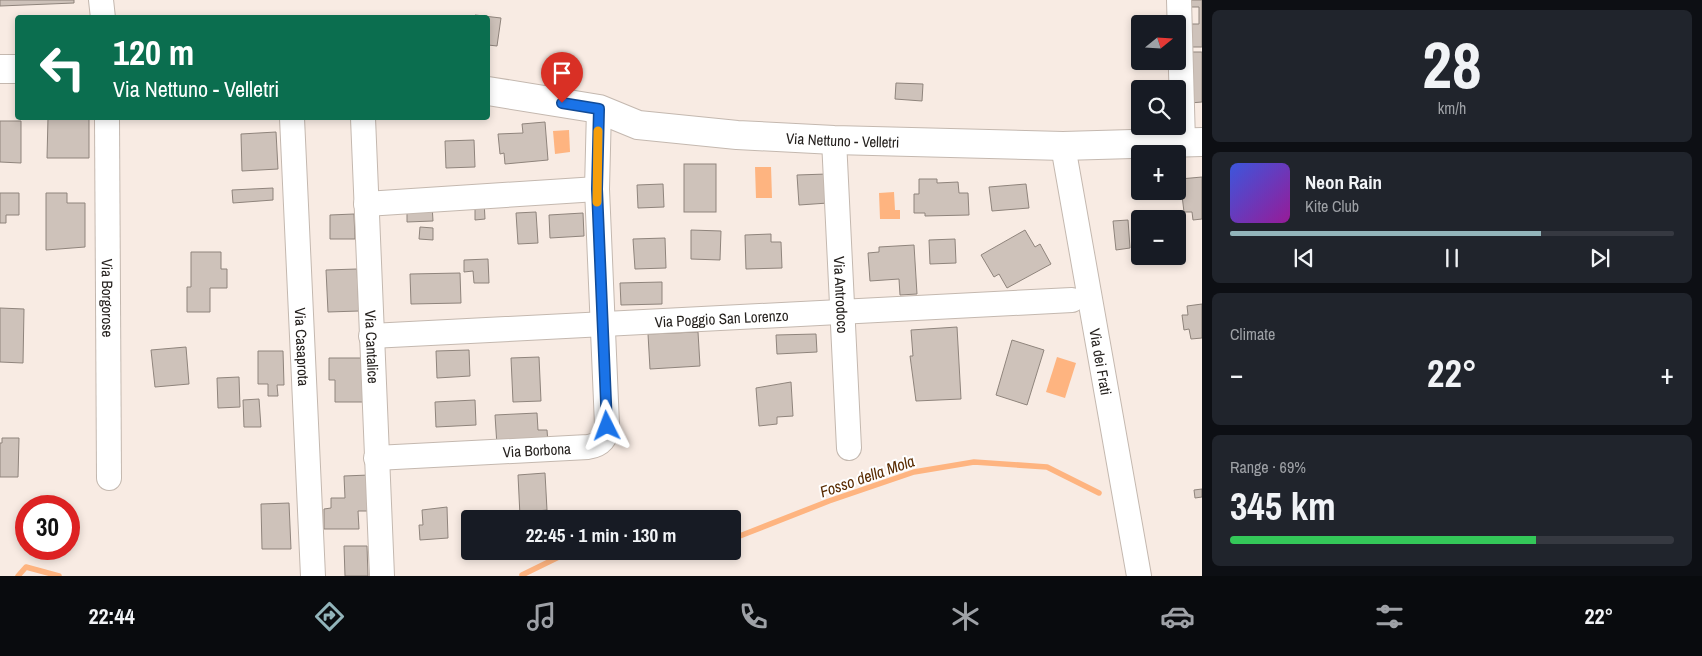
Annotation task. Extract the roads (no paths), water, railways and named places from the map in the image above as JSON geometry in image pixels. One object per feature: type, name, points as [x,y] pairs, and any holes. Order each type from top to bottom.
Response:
[{"type":"main road","points":[[0,69],[15,69]]},
{"type":"main road","name":"Via Nettuno - Velletri","points":[[490,91],[599,109],[638,125],[737,135],[834,140],[1064,146],[1193,142]]},
{"type":"street","points":[[101,0],[103,15]]},
{"type":"street","points":[[1179,0],[1193,142]]},
{"type":"street","name":"Via Borbona","points":[[376,458],[588,447],[599,444],[605,436],[607,426],[597,189],[599,109]]},
{"type":"street","name":"Via Borgorose","points":[[106,120],[108,478]]},
{"type":"street","name":"Via Casaprota","points":[[292,120],[313,576]]},
{"type":"street","name":"Via Cantalice","points":[[363,120],[382,576]]},
{"type":"street","name":"Via Antrodoco","points":[[834,140],[849,448]]},
{"type":"street","name":"Via dei Frati","points":[[1064,146],[1139,576]]},
{"type":"street","points":[[366,204],[597,189]]},
{"type":"street","name":"Via Poggio San Lorenzo","points":[[371,336],[1072,300]]},
{"type":"waterway","name":"Fosso della Mola","points":[[741,535],[829,501],[914,472],[974,462],[1047,467],[1099,493]]},
{"type":"waterway","name":"Fosso della Mola","points":[[522,575],[553,560]]},
{"type":"waterway","name":"Fosso della Mola","points":[[18,576],[26,567],[59,576]]}]
